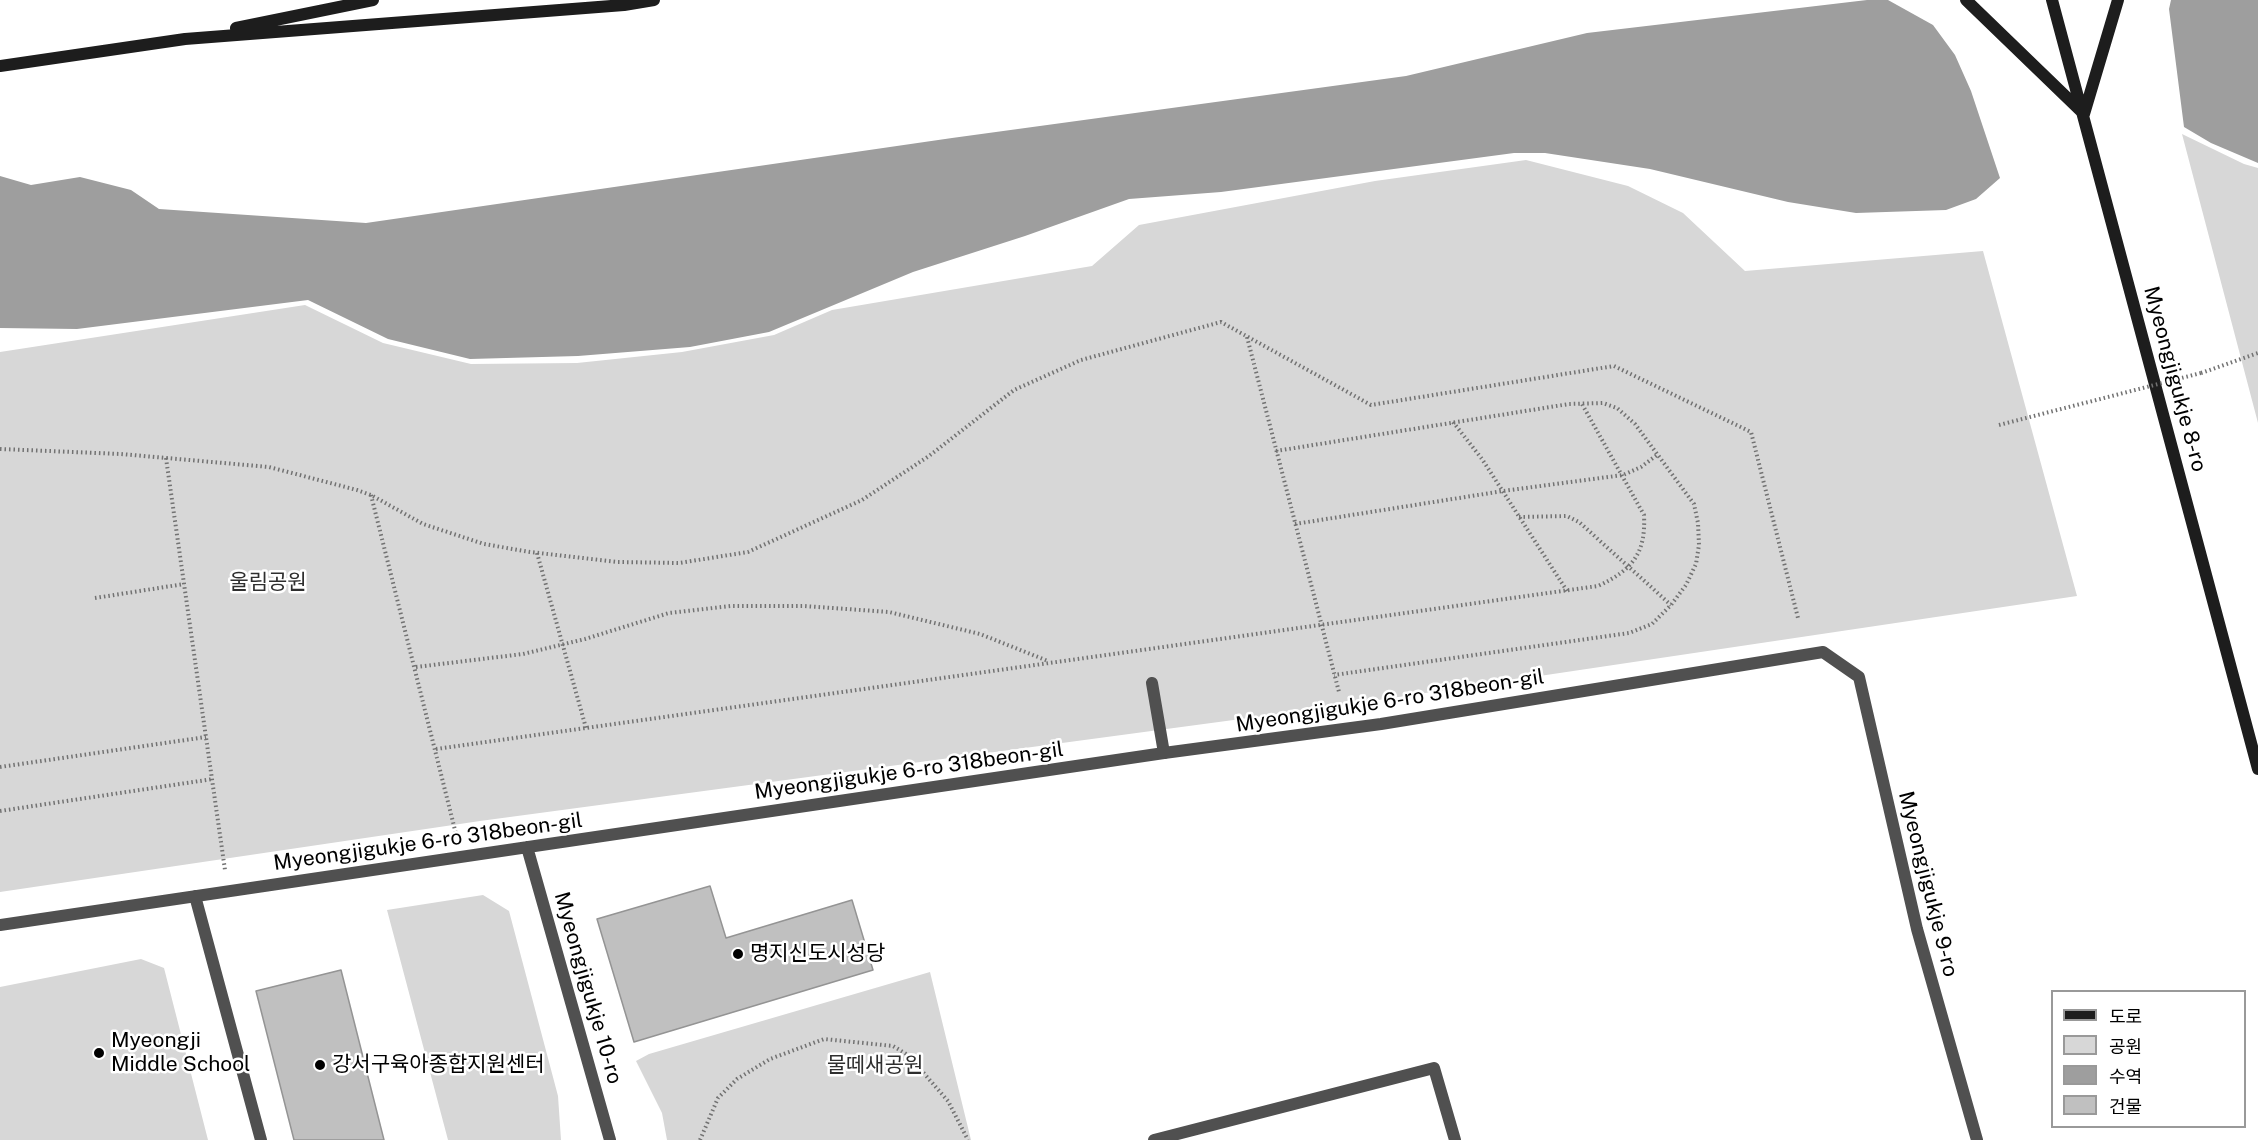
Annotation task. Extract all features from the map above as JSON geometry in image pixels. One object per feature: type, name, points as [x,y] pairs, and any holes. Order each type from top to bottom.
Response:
[{"type":"main road","points":[[0,66],[185,39],[373,0]]},
{"type":"main road","points":[[185,39],[612,6],[654,0]]},
{"type":"main road","points":[[1966,0],[2084,114],[2118,0]]},
{"type":"main road","name":"Myeongjigukje 8-ro","points":[[2052,0],[2258,769]]},
{"type":"street","name":"Myeongjigukje 6-ro 318beon-gil","points":[[0,925],[1164,753],[1381,724],[1823,652]]},
{"type":"street","name":"Myeongjigukje 9-ro","points":[[1823,652],[1859,677],[1917,929],[1977,1140]]},
{"type":"street","points":[[1152,683],[1164,753]]},
{"type":"street","name":"Myeongjigukje 10-ro","points":[[527,847],[610,1140]]},
{"type":"street","points":[[195,896],[261,1140]]},
{"type":"street","points":[[1154,1140],[1434,1068],[1455,1140]]},
{"type":"path","points":[[0,449],[121,454],[269,467],[371,495],[423,524],[484,544],[537,553],[618,562],[679,563],[748,552],[862,500],[929,456],[1014,390],[1081,360],[1221,322],[1371,405],[1614,366],[1750,432],[1798,618]]},
{"type":"path","points":[[1247,337],[1338,692]]},
{"type":"path","points":[[1999,425],[2201,373],[2258,353]]},
{"type":"path","points":[[1276,451],[1569,404],[1603,403],[1617,408],[1635,424],[1694,504],[1699,545],[1696,564],[1686,585],[1671,605],[1652,624],[1629,633],[1334,675]]},
{"type":"path","points":[[435,749],[1049,661],[1598,586],[1617,577],[1639,554],[1645,533],[1644,515],[1582,404]]},
{"type":"path","points":[[1453,422],[1482,459],[1567,591]]},
{"type":"path","points":[[1295,524],[1503,491],[1623,475],[1641,467],[1657,455]]},
{"type":"path","points":[[166,458],[226,873]]},
{"type":"path","points":[[371,495],[416,667],[457,841]]},
{"type":"path","points":[[1519,517],[1567,516],[1579,522],[1671,605]]},
{"type":"path","points":[[537,553],[586,728]]},
{"type":"path","points":[[95,598],[184,584]]},
{"type":"path","points":[[416,667],[523,654],[669,613],[731,606],[804,606],[889,612],[980,634],[1049,661]]},
{"type":"path","points":[[0,767],[206,737]]},
{"type":"path","points":[[0,811],[213,779]]},
{"type":"path","points":[[700,1140],[718,1098],[737,1079],[770,1059],[824,1040],[893,1046],[908,1055],[948,1101],[968,1140]]},
{"type":"green space","points":[[2182,134],[2244,164],[2258,168],[2258,423]]},
{"type":"green space","name":"울림공원","points":[[1526,160],[1628,186],[1683,213],[1745,271],[1983,251],[2077,596],[1338,706],[480,821],[0,892],[0,352],[305,305],[383,343],[471,364],[577,363],[682,352],[774,335],[832,310],[1092,266],[1139,225],[1375,181]]},
{"type":"green space","points":[[483,895],[509,911],[558,1096],[561,1140],[448,1140],[387,910]]},
{"type":"green space","name":"Myeongji Middle School","points":[[141,959],[164,968],[208,1140],[0,1140],[0,987]]},
{"type":"green space","name":"물떼새공원","points":[[930,972],[971,1140],[667,1140],[662,1113],[636,1061],[649,1054]]},
{"type":"water","points":[[1867,0],[1888,0],[1933,25],[1955,55],[1971,91],[2000,178],[1976,199],[1946,210],[1856,213],[1788,202],[1650,169],[1545,153],[1514,153],[1221,192],[1129,199],[913,272],[769,332],[690,347],[578,356],[470,359],[388,339],[308,300],[77,329],[0,328],[0,176],[31,185],[80,177],[131,190],[159,209],[366,223],[952,138],[1406,76],[1587,33]]},
{"type":"water","points":[[2171,0],[2258,0],[2258,163],[2211,143],[2184,127],[2169,9]]},
{"type":"building","name":"명지신도시성당","points":[[710,886],[726,938],[852,900],[873,970],[634,1042],[597,919]]},
{"type":"building","name":"강서구육아종합지원센터","points":[[341,970],[384,1140],[294,1140],[256,991]]},
{"type":"place","name":"명지신도시성당","points":[[738,954]]},
{"type":"place","name":"Myeongji Middle School","points":[[99,1053]]},
{"type":"place","name":"강서구육아종합지원센터","points":[[320,1065]]}]
